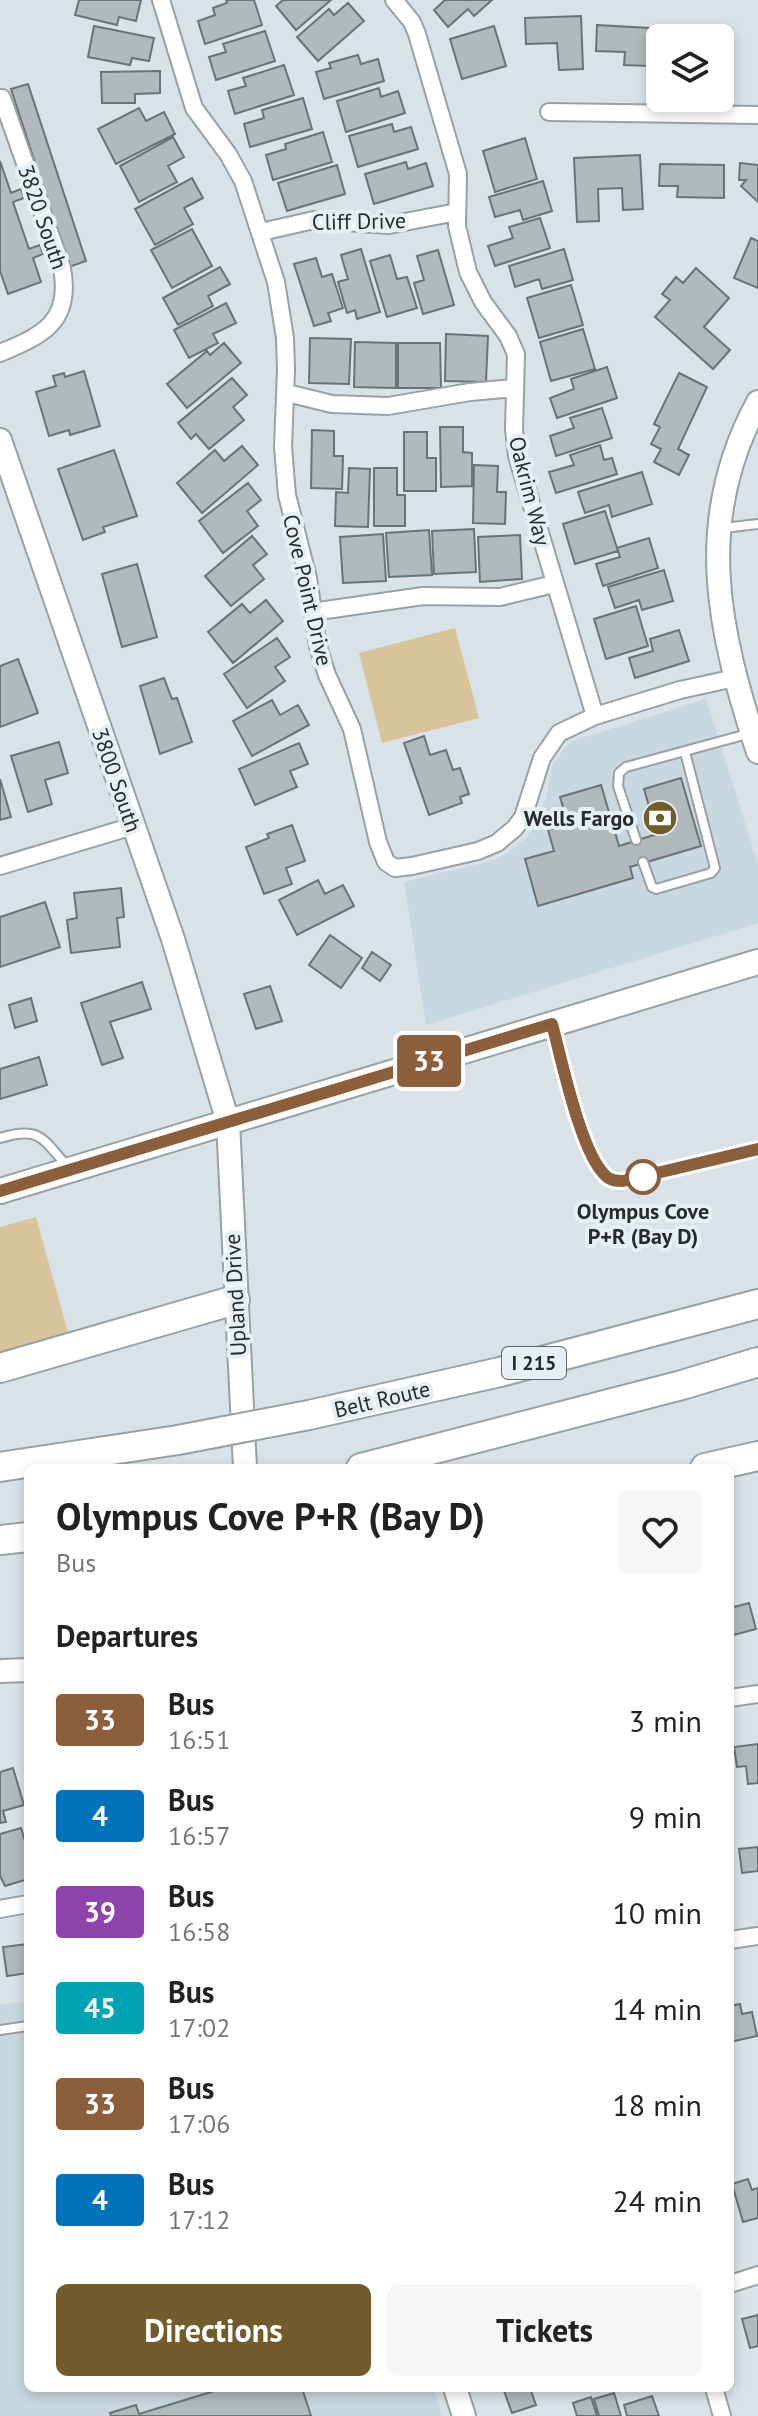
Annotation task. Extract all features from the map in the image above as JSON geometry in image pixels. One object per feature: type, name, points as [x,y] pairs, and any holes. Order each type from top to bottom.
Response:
[{"type":"highway","points":[[0,1368],[235,1300]]},
{"type":"highway","name":"Belt Route","points":[[0,1467],[178,1440],[309,1415],[500,1372],[758,1304]]},
{"type":"highway","points":[[377,1464],[652,1393],[758,1362]]},
{"type":"highway","points":[[723,1464],[758,1456]]},
{"type":"highway","points":[[0,1540],[24,1537]]},
{"type":"main road","points":[[0,1191],[758,962]]},
{"type":"street","name":"Cove Point Drive","points":[[161,0],[194,108],[237,169],[261,232],[279,293],[285,338],[287,393],[283,447],[287,495],[308,578],[322,661],[352,729],[378,842],[386,862],[395,868],[412,866],[478,851],[506,837],[523,817],[542,758],[553,740],[571,726],[680,690],[735,678]]},
{"type":"street","name":"Oakrim Way","points":[[394,0],[414,28],[439,104],[458,174],[458,239],[472,282],[513,345],[517,456],[595,716]]},
{"type":"street","name":"3820 South","points":[[0,353],[46,331],[58,315],[64,293],[62,268],[2,98]]},
{"type":"street","points":[[549,112],[758,115]]},
{"type":"street","name":"Cliff Drive","points":[[261,232],[314,220],[389,225],[457,212]]},
{"type":"street","points":[[287,393],[332,404],[388,406],[514,388]]},
{"type":"street","points":[[755,742],[735,678],[721,607],[719,529],[722,496],[731,460],[758,402]]},
{"type":"street","name":"3800 South","points":[[0,440],[173,939],[228,1122]]},
{"type":"street","points":[[312,612],[423,596],[500,597],[554,584]]},
{"type":"street","points":[[0,866],[133,826]]},
{"type":"street","name":"Upland Drive","points":[[228,1122],[245,1464]]},
{"type":"street","points":[[0,1671],[24,1670]]},
{"type":"street","points":[[734,1697],[758,1694]]},
{"type":"street","points":[[0,1909],[24,1905]]},
{"type":"street","points":[[734,1939],[758,1936]]},
{"type":"street","points":[[734,2283],[758,2275]]},
{"type":"street","points":[[456,2392],[464,2416]]},
{"type":"street","points":[[715,2392],[722,2416]]},
{"type":"lane","points":[[719,529],[758,524]]},
{"type":"lane","points":[[636,840],[618,786],[619,773],[626,767],[685,752],[755,742]]},
{"type":"lane","points":[[643,862],[652,887],[665,888],[711,873],[715,868],[685,752]]},
{"type":"lane","points":[[552,1024],[584,1136],[605,1176],[614,1181],[623,1181],[758,1149]]},
{"type":"lane","points":[[0,1138],[27,1132],[41,1136],[70,1169]]},
{"type":"lane","points":[[0,2030],[24,2027]]},
{"type":"shaded area","points":[[455,628],[479,718],[382,743],[359,653]]},
{"type":"shaded area","points":[[706,699],[758,864],[758,923],[426,1025],[404,882],[495,860],[513,849],[527,837],[538,818],[546,798],[552,766],[572,741]]},
{"type":"shaded area","points":[[36,1217],[69,1336],[0,1356],[0,1227]]},
{"type":"shaded area","points":[[24,2002],[24,2392],[434,2392],[442,2416],[0,2416],[0,2005]]},
{"type":"building","points":[[79,0],[141,0],[136,21],[119,17],[117,25],[75,15]]},
{"type":"building","points":[[226,0],[254,0],[262,25],[205,44],[198,21],[215,15],[213,8],[227,3]]},
{"type":"building","points":[[283,0],[331,0],[296,30],[276,6]]},
{"type":"building","points":[[445,0],[492,0],[474,16],[468,9],[448,27],[434,10]]},
{"type":"building","points":[[348,3],[364,21],[318,61],[297,37],[329,9],[334,15]]},
{"type":"building","points":[[581,16],[583,69],[559,70],[557,43],[526,44],[525,18]]},
{"type":"building","points":[[597,25],[646,28],[646,66],[624,65],[625,52],[596,51]]},
{"type":"building","points":[[94,26],[154,38],[149,61],[132,58],[130,65],[88,57]]},
{"type":"building","points":[[494,26],[506,66],[462,79],[450,39]]},
{"type":"building","points":[[265,31],[275,61],[216,80],[209,57],[226,52],[223,44]]},
{"type":"building","points":[[358,55],[361,64],[378,59],[384,81],[324,99],[316,72],[331,68],[329,63]]},
{"type":"building","points":[[284,65],[294,95],[235,114],[228,91],[246,86],[243,78]]},
{"type":"building","points":[[160,71],[160,93],[135,94],[135,103],[102,103],[101,72]]},
{"type":"building","points":[[28,84],[86,261],[69,267],[11,89]]},
{"type":"building","points":[[379,88],[381,97],[398,91],[405,113],[346,132],[337,101]]},
{"type":"building","points":[[303,98],[312,129],[250,147],[244,124],[264,118],[262,110]]},
{"type":"building","points":[[139,108],[146,121],[164,112],[175,134],[116,164],[98,129]]},
{"type":"building","points":[[392,124],[394,132],[411,127],[418,149],[358,167],[349,136]]},
{"type":"building","points":[[323,132],[332,162],[273,180],[266,155],[286,149],[285,144]]},
{"type":"building","points":[[173,137],[184,157],[168,166],[177,182],[139,202],[120,166]]},
{"type":"building","points":[[525,138],[537,179],[495,192],[483,151]]},
{"type":"building","points":[[640,155],[643,209],[623,210],[622,188],[598,189],[599,221],[577,222],[574,158]]},
{"type":"building","points":[[0,161],[11,193],[21,189],[24,198],[13,202],[29,249],[40,245],[43,254],[33,258],[41,282],[8,294],[0,271]]},
{"type":"building","points":[[406,162],[408,169],[426,163],[433,186],[374,204],[365,174]]},
{"type":"building","points":[[740,163],[758,165],[758,202],[741,186],[746,180],[739,180]]},
{"type":"building","points":[[660,164],[724,165],[724,198],[677,197],[678,186],[659,186]]},
{"type":"building","points":[[337,165],[345,194],[287,211],[278,183]]},
{"type":"building","points":[[192,178],[203,198],[184,208],[193,224],[155,245],[135,209]]},
{"type":"building","points":[[543,181],[552,211],[523,220],[520,210],[495,217],[489,197]]},
{"type":"building","points":[[540,218],[550,248],[495,266],[488,246],[513,238],[509,227]]},
{"type":"building","points":[[192,229],[212,266],[172,288],[151,250]]},
{"type":"building","points":[[751,238],[758,241],[758,288],[734,278]]},
{"type":"building","points":[[361,249],[380,312],[357,319],[355,310],[347,313],[338,282],[348,279],[341,255]]},
{"type":"building","points":[[564,249],[573,280],[542,289],[539,279],[515,287],[509,266]]},
{"type":"building","points":[[438,250],[454,305],[423,314],[414,283],[424,280],[417,256]]},
{"type":"building","points":[[390,255],[397,279],[407,277],[417,308],[387,317],[370,261]]},
{"type":"building","points":[[316,258],[322,277],[332,274],[343,308],[328,313],[331,321],[314,326],[294,264]]},
{"type":"building","points":[[220,267],[230,284],[208,296],[213,306],[178,325],[163,298]]},
{"type":"building","points":[[696,268],[729,298],[704,327],[730,350],[713,369],[655,317],[670,300],[662,294],[676,277],[683,283]]},
{"type":"building","points":[[571,285],[583,325],[539,338],[527,298]]},
{"type":"building","points":[[226,303],[236,323],[213,334],[218,343],[189,358],[174,330]]},
{"type":"building","points":[[583,329],[595,369],[551,381],[540,342]]},
{"type":"building","points":[[446,334],[488,336],[486,382],[445,381]]},
{"type":"building","points":[[310,338],[351,339],[349,384],[309,383]]},
{"type":"building","points":[[355,342],[396,343],[396,388],[354,387]]},
{"type":"building","points":[[224,343],[241,363],[187,408],[167,384],[207,351],[210,355]]},
{"type":"building","points":[[398,343],[440,343],[441,388],[398,388]]},
{"type":"building","points":[[607,367],[617,398],[557,418],[550,398],[574,389],[571,379]]},
{"type":"building","points":[[84,371],[100,426],[70,435],[69,430],[49,436],[36,392],[56,386],[53,376],[64,373],[65,377]]},
{"type":"building","points":[[679,373],[707,387],[678,449],[689,455],[679,475],[654,462],[661,449],[651,444],[660,427],[654,424]]},
{"type":"building","points":[[232,378],[247,395],[233,407],[244,420],[209,449],[196,434],[191,439],[178,423]]},
{"type":"building","points":[[602,408],[612,438],[556,456],[550,436],[574,428],[570,418]]},
{"type":"building","points":[[440,427],[463,427],[463,452],[472,453],[472,486],[441,487]]},
{"type":"building","points":[[312,430],[334,431],[334,456],[343,456],[342,489],[311,488]]},
{"type":"building","points":[[404,432],[427,432],[427,458],[436,458],[436,491],[404,491]]},
{"type":"building","points":[[600,445],[604,460],[612,458],[617,474],[556,493],[549,472],[574,465],[570,455]]},
{"type":"building","points":[[242,446],[258,465],[202,513],[177,483],[215,450],[224,461]]},
{"type":"building","points":[[114,450],[137,516],[103,527],[105,532],[83,540],[58,469]]},
{"type":"building","points":[[474,465],[498,466],[497,492],[506,492],[505,524],[473,523]]},
{"type":"building","points":[[349,468],[370,469],[368,527],[335,526],[336,492],[348,493]]},
{"type":"building","points":[[374,468],[397,468],[397,495],[405,495],[405,526],[374,526]]},
{"type":"building","points":[[642,472],[652,504],[612,517],[609,505],[585,513],[578,492]]},
{"type":"building","points":[[248,483],[261,500],[247,511],[258,526],[223,553],[199,521]]},
{"type":"building","points":[[605,511],[618,551],[575,564],[563,524]]},
{"type":"building","points":[[474,529],[476,572],[434,574],[432,531]]},
{"type":"building","points":[[429,530],[432,575],[389,577],[386,533]]},
{"type":"building","points":[[383,534],[386,581],[343,583],[340,537]]},
{"type":"building","points":[[520,535],[522,579],[480,582],[478,537]]},
{"type":"building","points":[[252,536],[267,554],[253,565],[264,579],[231,606],[205,576]]},
{"type":"building","points":[[649,538],[658,568],[603,586],[596,564],[620,557],[617,548]]},
{"type":"building","points":[[137,564],[157,637],[122,647],[102,574]]},
{"type":"building","points":[[664,570],[673,601],[642,610],[639,600],[615,608],[608,587]]},
{"type":"building","points":[[266,600],[283,621],[233,663],[208,632],[242,604],[250,613]]},
{"type":"building","points":[[636,606],[648,646],[606,659],[594,619]]},
{"type":"building","points":[[679,630],[689,661],[635,678],[629,658],[653,651],[650,639]]},
{"type":"building","points":[[277,638],[290,657],[275,667],[285,681],[247,708],[224,674]]},
{"type":"building","points":[[18,659],[38,713],[0,727],[0,666]]},
{"type":"building","points":[[164,678],[172,699],[177,698],[192,742],[160,754],[140,686]]},
{"type":"building","points":[[272,700],[280,715],[298,705],[309,725],[252,756],[233,721]]},
{"type":"building","points":[[424,736],[430,755],[446,750],[453,770],[460,768],[469,794],[460,797],[462,803],[429,815],[404,743]]},
{"type":"building","points":[[59,742],[68,773],[45,780],[52,804],[28,812],[11,756]]},
{"type":"building","points":[[299,743],[308,764],[290,771],[297,787],[255,805],[239,769]]},
{"type":"building","points":[[681,778],[701,846],[630,867],[633,878],[538,906],[525,859],[554,851],[548,830],[568,824],[560,797],[601,785],[619,846],[657,834],[644,789]]},
{"type":"building","points":[[0,779],[11,817],[0,820]]},
{"type":"building","points":[[292,825],[305,861],[286,868],[292,884],[264,894],[246,847],[269,838],[267,834]]},
{"type":"building","points":[[318,880],[325,894],[343,885],[354,906],[297,935],[279,900]]},
{"type":"building","points":[[121,888],[124,917],[117,918],[120,947],[71,953],[67,920],[77,918],[74,893]]},
{"type":"building","points":[[45,902],[60,947],[0,967],[0,917]]},
{"type":"building","points":[[330,935],[362,958],[341,988],[309,965]]},
{"type":"building","points":[[372,952],[391,965],[380,981],[362,968]]},
{"type":"building","points":[[142,982],[151,1009],[110,1022],[123,1058],[102,1065],[81,1003]]},
{"type":"building","points":[[270,986],[282,1021],[256,1029],[244,994]]},
{"type":"building","points":[[31,998],[37,1021],[15,1028],[9,1005]]},
{"type":"building","points":[[39,1057],[47,1085],[0,1099],[0,1069]]},
{"type":"building","points":[[749,1603],[756,1629],[734,1635],[734,1607]]},
{"type":"building","points":[[758,1744],[758,1783],[748,1784],[746,1766],[737,1767],[734,1747]]},
{"type":"building","points":[[13,1768],[24,1805],[3,1811],[6,1822],[0,1823],[0,1772]]},
{"type":"building","points":[[21,1828],[24,1838],[24,1880],[5,1886],[0,1876],[0,1834]]},
{"type":"building","points":[[758,1847],[758,1871],[742,1873],[739,1849]]},
{"type":"building","points":[[24,1944],[24,1974],[7,1976],[3,1947]]},
{"type":"building","points":[[740,2004],[742,2014],[752,2012],[757,2036],[734,2041],[734,2005]]},
{"type":"building","points":[[748,2179],[752,2190],[758,2188],[758,2218],[743,2222],[734,2183]]},
{"type":"building","points":[[758,2315],[758,2346],[750,2348],[742,2319]]},
{"type":"building","points":[[211,2392],[303,2392],[311,2416],[111,2416],[110,2413],[136,2405],[139,2414]]},
{"type":"building","points":[[504,2392],[531,2392],[536,2405],[512,2413]]},
{"type":"building","points":[[614,2393],[621,2416],[599,2416],[594,2399]]},
{"type":"building","points":[[652,2396],[659,2416],[627,2416],[624,2405]]},
{"type":"building","points":[[591,2397],[597,2416],[577,2416],[573,2403]]},
{"type":"bus line","name":"33","points":[[0,1191],[552,1024],[587,1145],[605,1176],[614,1181],[623,1181],[758,1149]]},
{"type":"place","name":"Wells Fargo","points":[[660,818]]},
{"type":"place","name":"Olympus Cove P+R (Bay D)","points":[[643,1177]]}]
